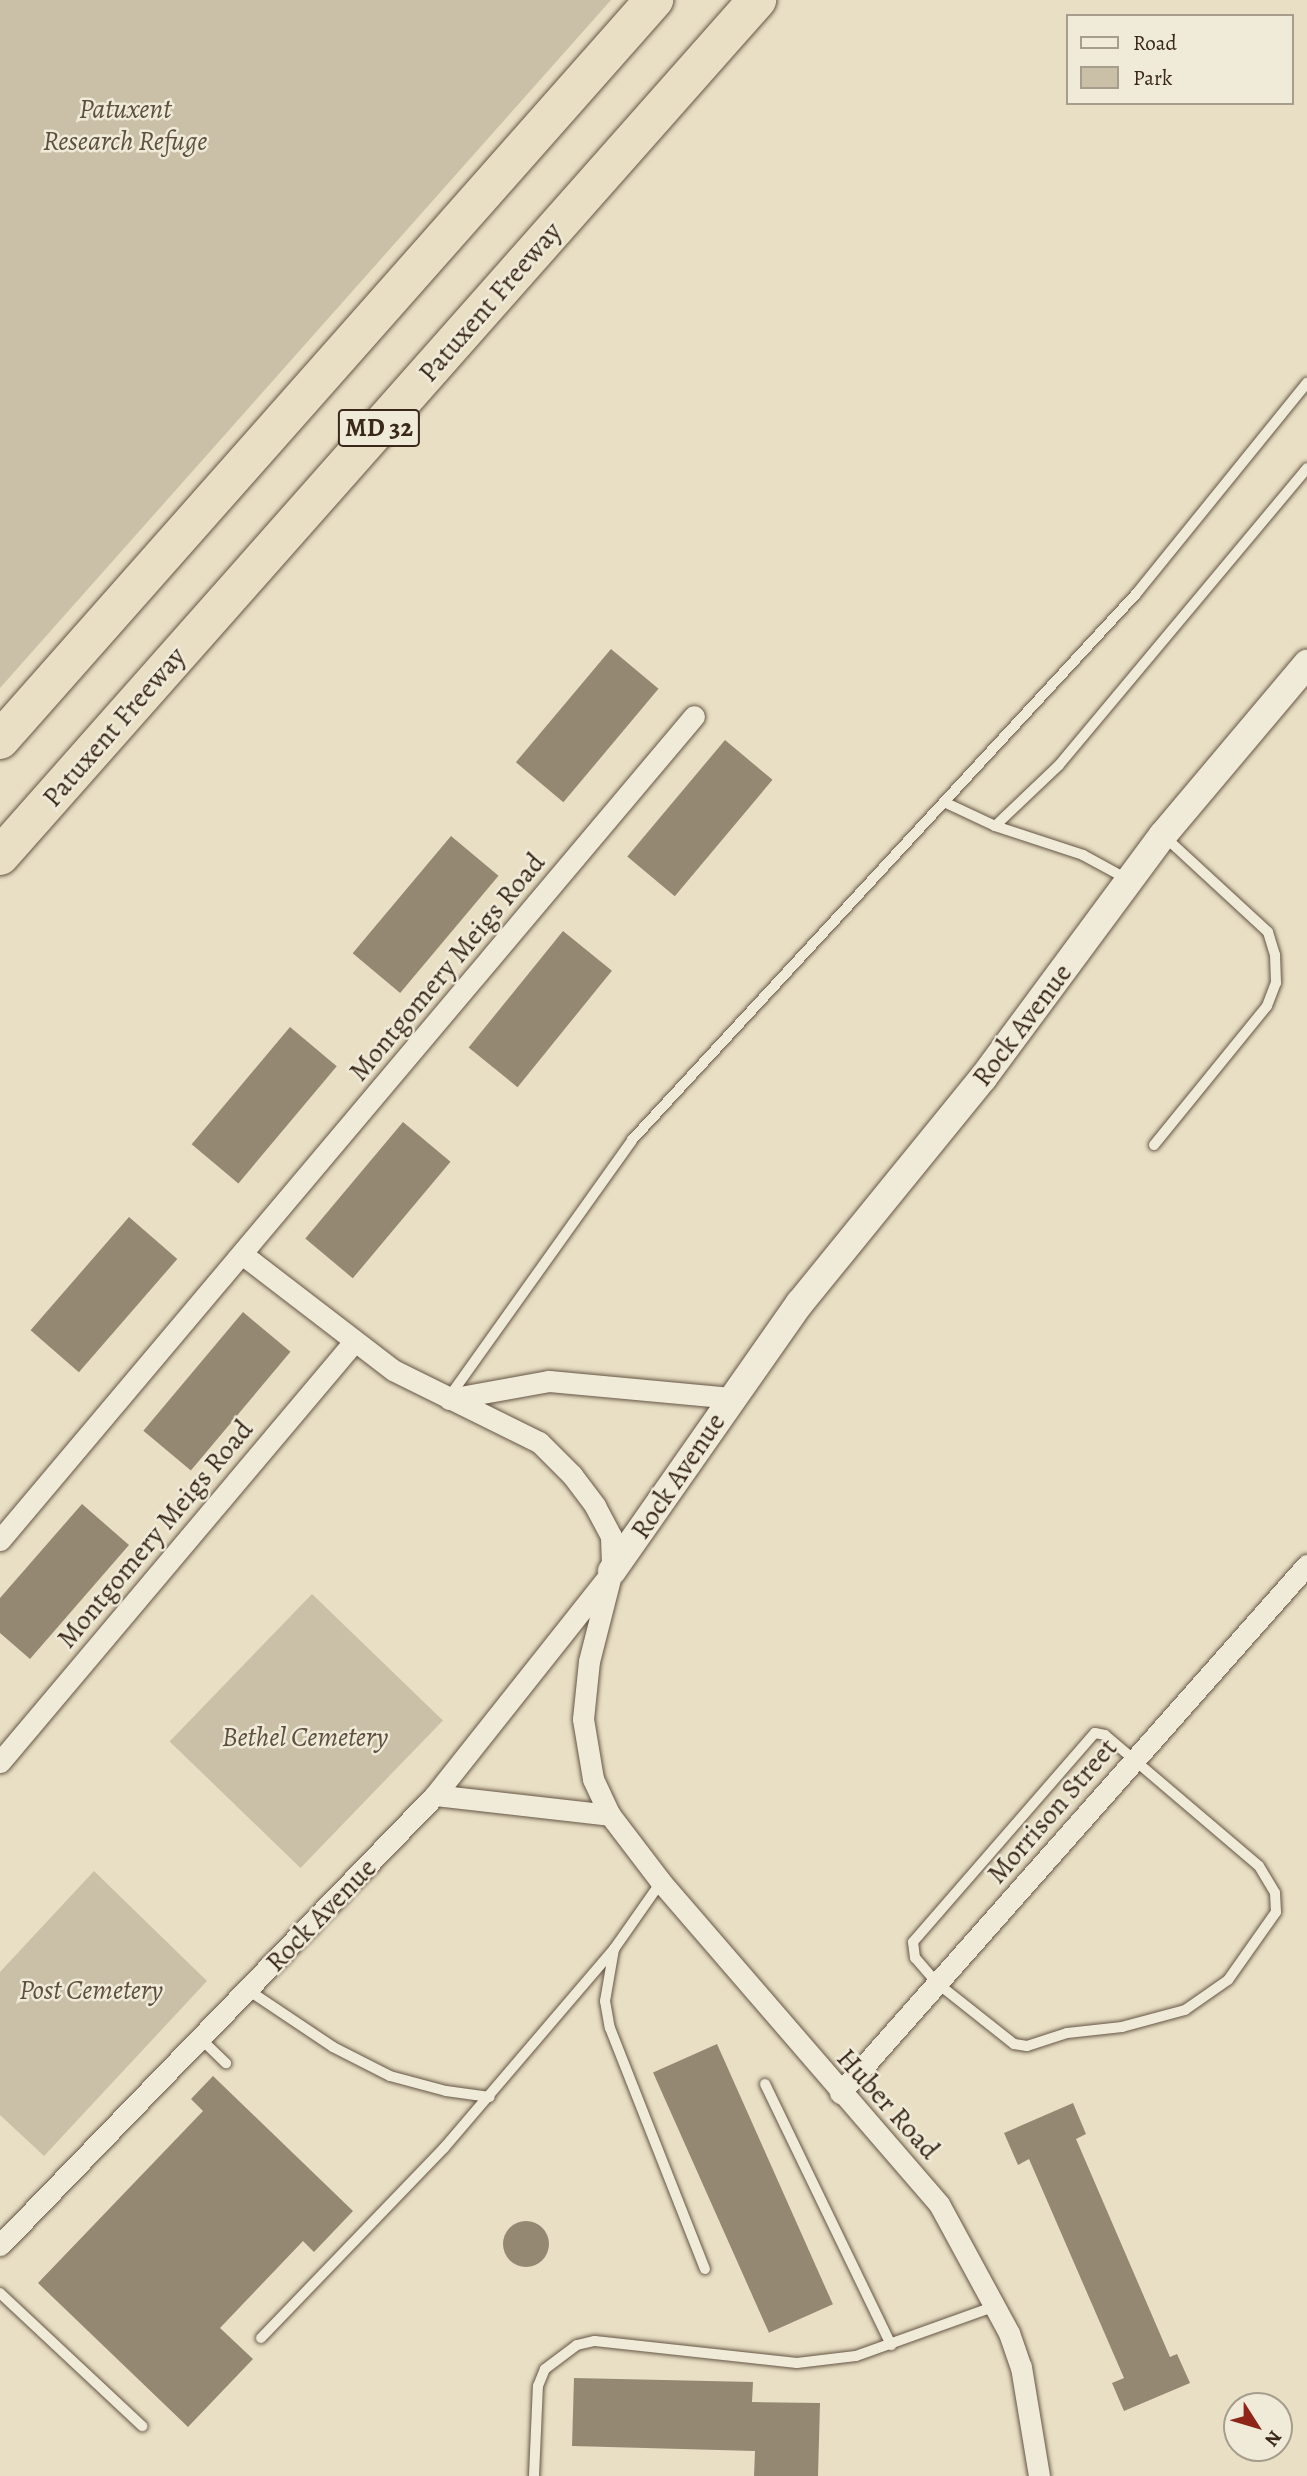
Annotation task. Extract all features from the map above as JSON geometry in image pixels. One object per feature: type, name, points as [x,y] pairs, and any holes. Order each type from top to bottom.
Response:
[{"type":"highway","name":"MD 32","points":[[0,740],[654,0]]},
{"type":"highway","name":"Patuxent Freeway","points":[[0,856],[757,0]]},
{"type":"street","name":"Rock Avenue","points":[[0,2245],[435,1795],[612,1571],[731,1398],[852,1235],[983,1078],[1163,835],[1307,664]]},
{"type":"street","name":"Montgomery Meigs Road","points":[[0,1540],[694,716]]},
{"type":"street","points":[[242,1254],[353,1343],[447,1399],[500,1420],[539,1442],[572,1475],[611,1536],[612,1571]]},
{"type":"street","name":"Montgomery Meigs Road","points":[[0,1762],[353,1343]]},
{"type":"street","points":[[447,1399],[549,1381],[731,1398]]},
{"type":"street","name":"Morrison Street","points":[[839,2094],[1307,1565]]},
{"type":"street","name":"Huber Road","points":[[612,1571],[589,1661],[583,1719],[593,1779],[610,1815],[661,1882],[839,2094],[939,2204],[996,2306],[1021,2367],[1039,2476]]},
{"type":"street","points":[[435,1795],[610,1815]]},
{"type":"lane","points":[[447,1399],[632,1140],[1136,594],[1307,383]]},
{"type":"lane","points":[[995,825],[1059,765],[1307,468]]},
{"type":"lane","points":[[944,802],[995,825],[1083,855],[1129,880]]},
{"type":"lane","points":[[1154,1145],[1268,1006],[1276,983],[1275,955],[1268,932],[1163,835]]},
{"type":"lane","points":[[1095,1733],[1105,1735],[1259,1866],[1275,1893],[1276,1912],[1228,1980],[1185,2010],[1027,2046],[1002,2036],[937,1983],[915,1958],[913,1942],[1095,1733]]},
{"type":"lane","points":[[261,2338],[490,2097],[614,1949],[661,1882]]},
{"type":"lane","points":[[614,1949],[605,2001],[610,2028],[705,2269]]},
{"type":"lane","points":[[248,1990],[333,2047],[390,2076],[446,2091],[490,2097]]},
{"type":"lane","points":[[201,2039],[226,2063]]},
{"type":"lane","points":[[765,2084],[891,2345]]},
{"type":"lane","points":[[0,2293],[142,2426]]},
{"type":"lane","points":[[534,2476],[538,2386],[545,2369],[576,2345],[596,2341],[797,2363],[856,2356],[996,2306]]},
{"type":"green space","name":"Patuxent Research Refuge","points":[[0,0],[611,0],[0,688]]},
{"type":"green space","name":"Bethel Cemetery","points":[[312,1594],[443,1720],[301,1868],[170,1741]]},
{"type":"green space","name":"Post Cemetery","points":[[94,1871],[207,1981],[44,2156],[0,2115],[0,1972]]},
{"type":"building","points":[[611,649],[658,689],[563,802],[516,762]]},
{"type":"building","points":[[725,740],[772,780],[675,896],[627,856]]},
{"type":"building","points":[[451,836],[498,876],[400,993],[353,953]]},
{"type":"building","points":[[563,931],[612,971],[518,1087],[469,1048]]},
{"type":"building","points":[[290,1027],[337,1066],[238,1183],[192,1144]]},
{"type":"building","points":[[403,1122],[450,1162],[353,1278],[305,1238]]},
{"type":"building","points":[[129,1217],[177,1259],[79,1372],[31,1330]]},
{"type":"building","points":[[243,1312],[290,1352],[191,1471],[143,1431]]},
{"type":"building","points":[[82,1504],[129,1545],[30,1659],[0,1633],[0,1598]]},
{"type":"building","points":[[717,2044],[833,2304],[769,2333],[653,2072]]},
{"type":"building","points":[[213,2076],[353,2211],[314,2252],[303,2241],[220,2328],[253,2359],[188,2427],[38,2283],[203,2111],[191,2099]]},
{"type":"building","points":[[1073,2103],[1086,2134],[1076,2139],[1170,2357],[1177,2354],[1190,2383],[1124,2411],[1112,2383],[1124,2378],[1029,2159],[1018,2165],[1004,2133]]},
{"type":"building","points":[[526,2221],[542,2228],[549,2244],[542,2260],[526,2267],[510,2260],[503,2244],[510,2228]]},
{"type":"building","points":[[574,2378],[753,2382],[752,2402],[820,2403],[818,2476],[754,2476],[755,2451],[572,2446]]}]
